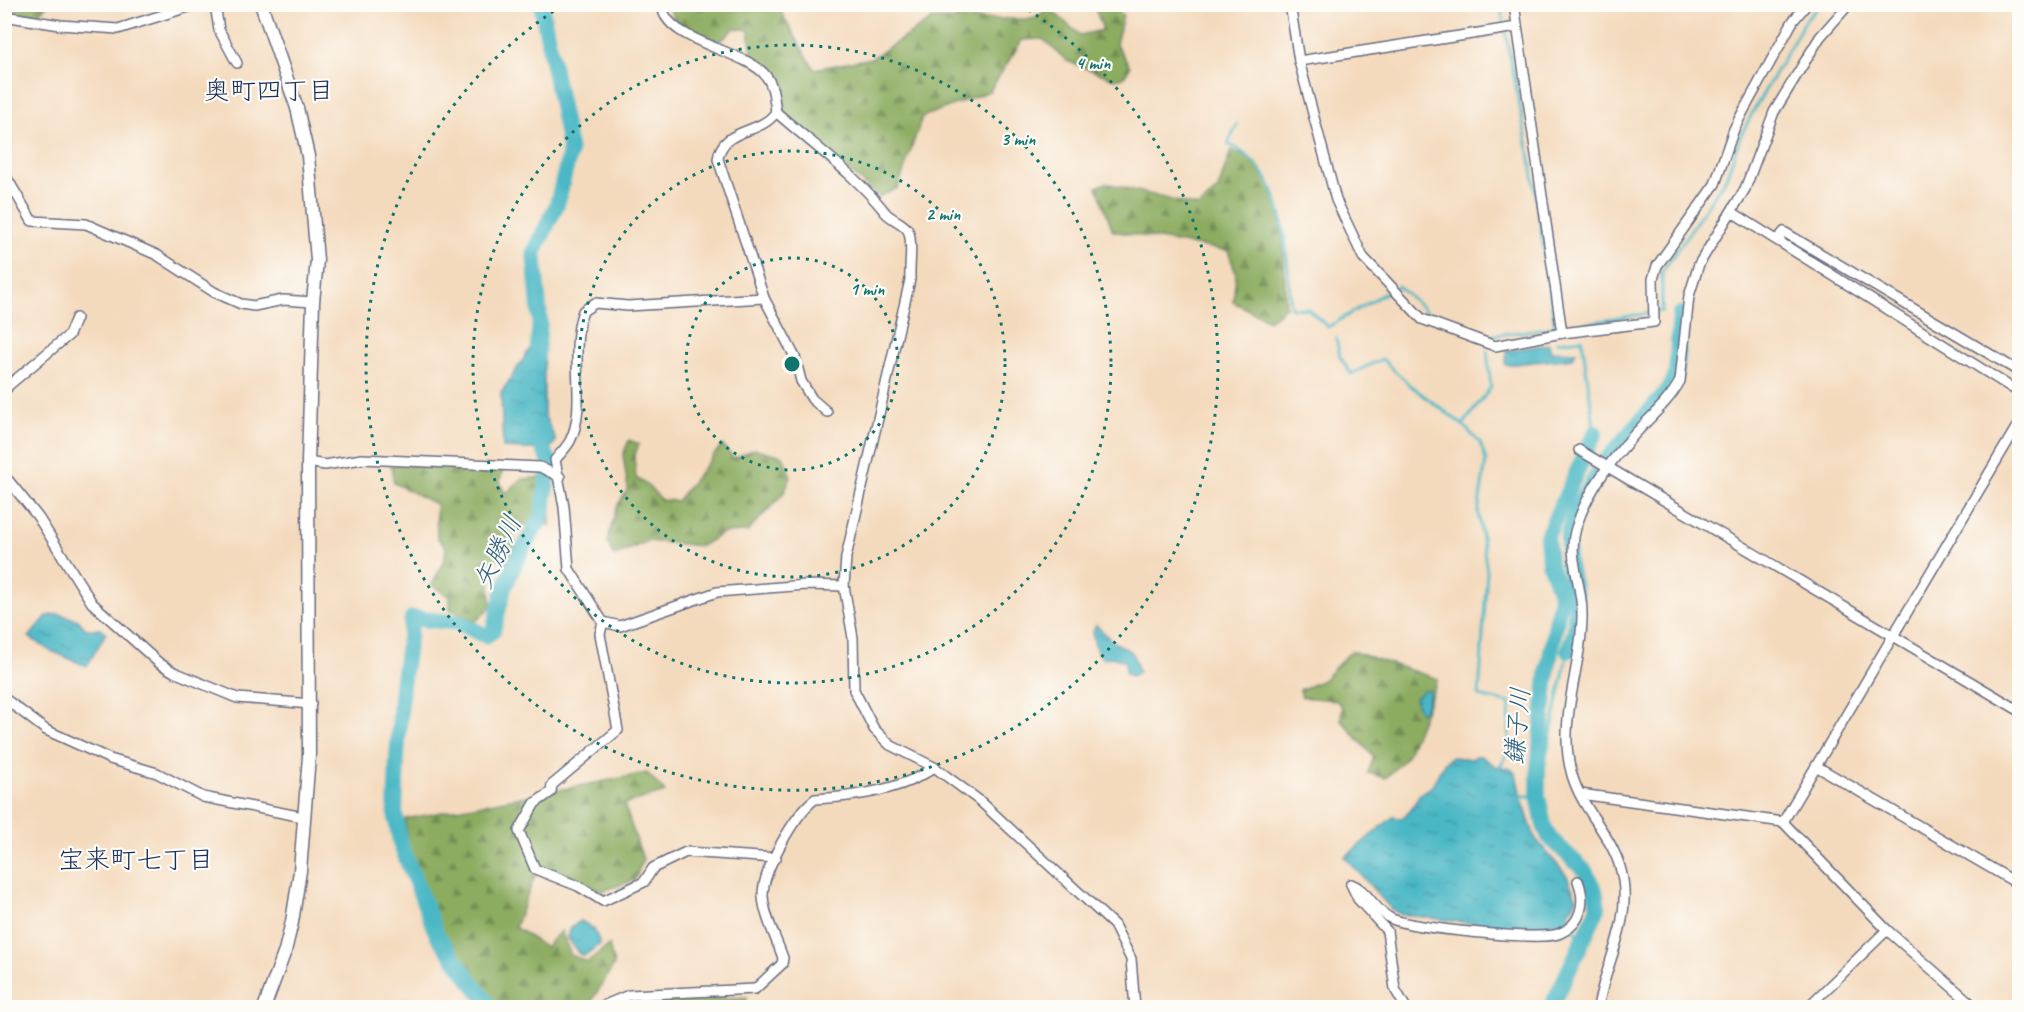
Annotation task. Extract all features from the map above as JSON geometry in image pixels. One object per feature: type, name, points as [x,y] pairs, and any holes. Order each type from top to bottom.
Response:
[{"type":"street","points":[[4,16],[60,25],[118,29],[198,4]]},
{"type":"street","points":[[215,4],[219,30],[237,63]]},
{"type":"street","points":[[261,4],[297,108],[308,156],[316,222],[317,260],[313,302],[308,462],[311,704],[300,871],[285,951],[264,1008]]},
{"type":"street","points":[[662,4],[663,15],[670,23],[709,46],[751,63],[764,73],[773,91],[776,112],[879,202],[885,213],[906,227],[909,234],[910,280],[878,413],[867,473],[849,541],[844,586],[853,638],[854,690],[874,729],[890,745],[934,768],[980,801],[1114,925],[1131,959],[1135,1008]]},
{"type":"street","points":[[1290,4],[1299,61],[1335,200],[1363,257],[1422,319],[1432,325],[1495,346],[1562,333],[1654,322],[1653,279],[1657,266],[1715,184],[1734,129],[1744,108],[1793,21],[1808,4]]},
{"type":"street","points":[[1514,4],[1562,333]]},
{"type":"street","points":[[1598,1008],[1600,992],[1620,937],[1624,916],[1623,880],[1610,841],[1580,794],[1568,763],[1567,742],[1582,616],[1573,539],[1588,499],[1607,469],[1626,443],[1673,393],[1680,381],[1685,354],[1685,323],[1695,278],[1710,244],[1732,212],[1756,165],[1774,111],[1820,37],[1849,4]]},
{"type":"street","points":[[1299,61],[1517,27]]},
{"type":"street","points":[[776,112],[758,128],[729,138],[719,150],[718,159],[764,298],[795,357],[801,381],[812,399],[827,412]]},
{"type":"street","points":[[4,173],[32,221],[86,224],[157,255],[214,292],[241,304],[254,306],[283,300],[313,302]]},
{"type":"street","points":[[1732,212],[1778,239],[1925,336],[2019,393]]},
{"type":"street","points":[[1778,239],[1784,232],[2019,372]]},
{"type":"street","points":[[764,298],[628,306],[595,303],[588,306],[580,318],[575,368],[576,418],[570,440],[555,460],[560,477],[569,569],[603,622],[620,627],[662,610],[726,590],[806,585],[844,586]]},
{"type":"street","points":[[4,392],[9,385],[69,335],[76,318]]},
{"type":"street","points":[[1783,822],[2019,421]]},
{"type":"street","points":[[1579,450],[1607,469],[2019,711]]},
{"type":"street","points":[[308,462],[325,465],[363,459],[540,466],[560,477]]},
{"type":"street","points":[[4,475],[38,517],[92,603],[159,663],[174,672],[237,698],[311,704]]},
{"type":"street","points":[[603,622],[600,634],[618,730],[552,785],[551,792],[535,803],[522,824],[519,835],[535,869],[578,886],[603,901],[644,882],[653,868],[686,852],[776,858]]},
{"type":"street","points":[[4,698],[46,730],[110,759],[157,773],[203,797],[303,817]]},
{"type":"street","points":[[1816,766],[2019,885]]},
{"type":"street","points":[[598,1008],[629,995],[755,989],[782,964],[783,958],[763,896],[765,884],[776,858],[797,816],[815,800],[846,798],[891,787],[922,777],[934,768]]},
{"type":"street","points":[[1580,794],[1783,822],[1887,930],[1976,1008]]},
{"type":"street","points":[[1406,1008],[1395,989],[1387,931],[1358,899],[1351,884],[1358,887],[1379,909],[1394,920],[1482,933],[1548,935],[1562,932],[1583,908],[1584,900],[1578,881]]},
{"type":"street","points":[[1807,1008],[1887,930]]},
{"type":"green space","points":[[5,4],[47,5],[38,15],[5,11]]},
{"type":"green space","points":[[668,4],[777,5],[814,69],[872,58],[933,19],[1033,19],[1049,8],[1080,35],[1103,30],[1094,5],[1108,5],[1123,15],[1116,44],[1130,67],[1124,77],[1114,79],[1067,61],[1043,39],[1022,40],[990,91],[922,117],[898,188],[879,197],[781,111],[777,76],[752,55],[749,30],[735,28],[721,41],[705,37],[681,24],[670,11]]},
{"type":"green space","points":[[1231,150],[1250,158],[1264,174],[1273,191],[1278,210],[1284,249],[1286,307],[1269,320],[1233,302],[1236,274],[1228,251],[1113,231],[1097,187],[1106,183],[1199,207],[1218,189]]},
{"type":"green space","points":[[629,440],[639,444],[634,457],[636,478],[649,486],[661,500],[677,501],[722,445],[734,458],[755,449],[783,456],[791,477],[783,494],[747,532],[723,533],[701,546],[648,541],[614,556],[607,542],[617,506],[628,489],[623,455]]},
{"type":"green space","points":[[397,465],[503,469],[500,481],[505,494],[522,479],[552,477],[550,525],[519,525],[511,530],[516,549],[508,566],[498,557],[489,564],[491,606],[475,622],[450,609],[450,597],[432,585],[445,558],[446,547],[437,538],[436,504],[394,483],[391,467]]},
{"type":"green space","points":[[1351,651],[1438,679],[1407,756],[1386,778],[1368,773],[1374,757],[1341,720],[1342,706],[1335,700],[1302,697],[1300,690],[1323,680]]},
{"type":"green space","points":[[647,773],[665,792],[624,804],[643,859],[635,880],[603,891],[545,867],[535,876],[515,927],[545,947],[561,931],[571,955],[587,962],[609,945],[614,965],[590,1004],[747,997],[744,1007],[497,1007],[441,930],[408,850],[405,819]]},
{"type":"water","points":[[544,332],[544,414],[556,441],[549,450],[503,448],[501,393],[539,335]]},
{"type":"water","points":[[1549,344],[1551,351],[1576,352],[1573,358],[1505,365],[1506,351]]},
{"type":"water","points":[[59,614],[78,620],[86,629],[101,629],[106,633],[87,666],[49,650],[29,637],[47,616]]},
{"type":"water","points":[[1096,625],[1112,641],[1132,652],[1139,672],[1132,676],[1126,674],[1125,661],[1111,657],[1103,659],[1093,638]]},
{"type":"water","points":[[1424,690],[1430,690],[1426,706],[1420,713],[1415,698]]},
{"type":"water","points":[[1475,756],[1481,756],[1497,767],[1501,765],[1503,769],[1509,768],[1516,773],[1535,838],[1567,876],[1577,899],[1569,913],[1571,918],[1568,921],[1564,919],[1555,925],[1483,925],[1400,914],[1391,909],[1345,857],[1393,817],[1402,818],[1411,810],[1419,795],[1432,786],[1444,763],[1451,757],[1473,759]]},
{"type":"water","points":[[581,921],[594,929],[600,944],[584,956],[579,954],[568,938],[570,928]]},
{"type":"waterway","name":"矢勝川","points":[[537,357],[540,320],[534,253],[557,204],[570,152],[541,4]]},
{"type":"waterway","points":[[1500,4],[1532,169],[1555,327]]},
{"type":"waterway","points":[[1569,326],[1662,311],[1662,272],[1726,178],[1741,135],[1755,108],[1805,21],[1821,4]]},
{"type":"waterway","points":[[1237,124],[1228,144],[1248,157],[1263,173],[1274,193],[1285,238],[1291,308],[1308,309],[1328,327],[1390,290]]},
{"type":"waterway","points":[[1396,287],[1398,286],[1430,315],[1490,336],[1555,327]]},
{"type":"waterway","name":"鎌子川","points":[[1568,651],[1575,631],[1576,596],[1568,563],[1568,533],[1577,508],[1608,458],[1669,389],[1676,375],[1680,314]]},
{"type":"waterway","points":[[1336,338],[1340,357],[1351,374],[1382,359],[1411,386],[1463,425]]},
{"type":"waterway","points":[[1557,342],[1582,339],[1595,433]]},
{"type":"waterway","points":[[1487,351],[1491,387],[1463,425],[1480,443],[1486,460],[1478,512],[1487,571],[1479,696],[1510,703],[1509,744],[1500,767]]},
{"type":"waterway","name":"矢勝川","points":[[491,1008],[437,935],[400,843],[395,812],[402,685],[412,618],[460,623],[486,636],[493,631],[504,589],[517,559],[542,516],[550,462],[543,449],[541,428]]},
{"type":"waterway","name":"鎌子川","points":[[1551,1008],[1598,908],[1595,891],[1585,871],[1549,837],[1544,826],[1538,796],[1538,768],[1547,674],[1561,596],[1549,563],[1547,536],[1595,433]]},
{"type":"waterway","points":[[1520,796],[1538,796],[1568,651]]},
{"type":"waterway","points":[[1566,917],[1582,940]]},
{"type":"district","name":"奥町四丁目","points":[[269,90]]},
{"type":"district","name":"宝来町七丁目","points":[[136,859]]}]
